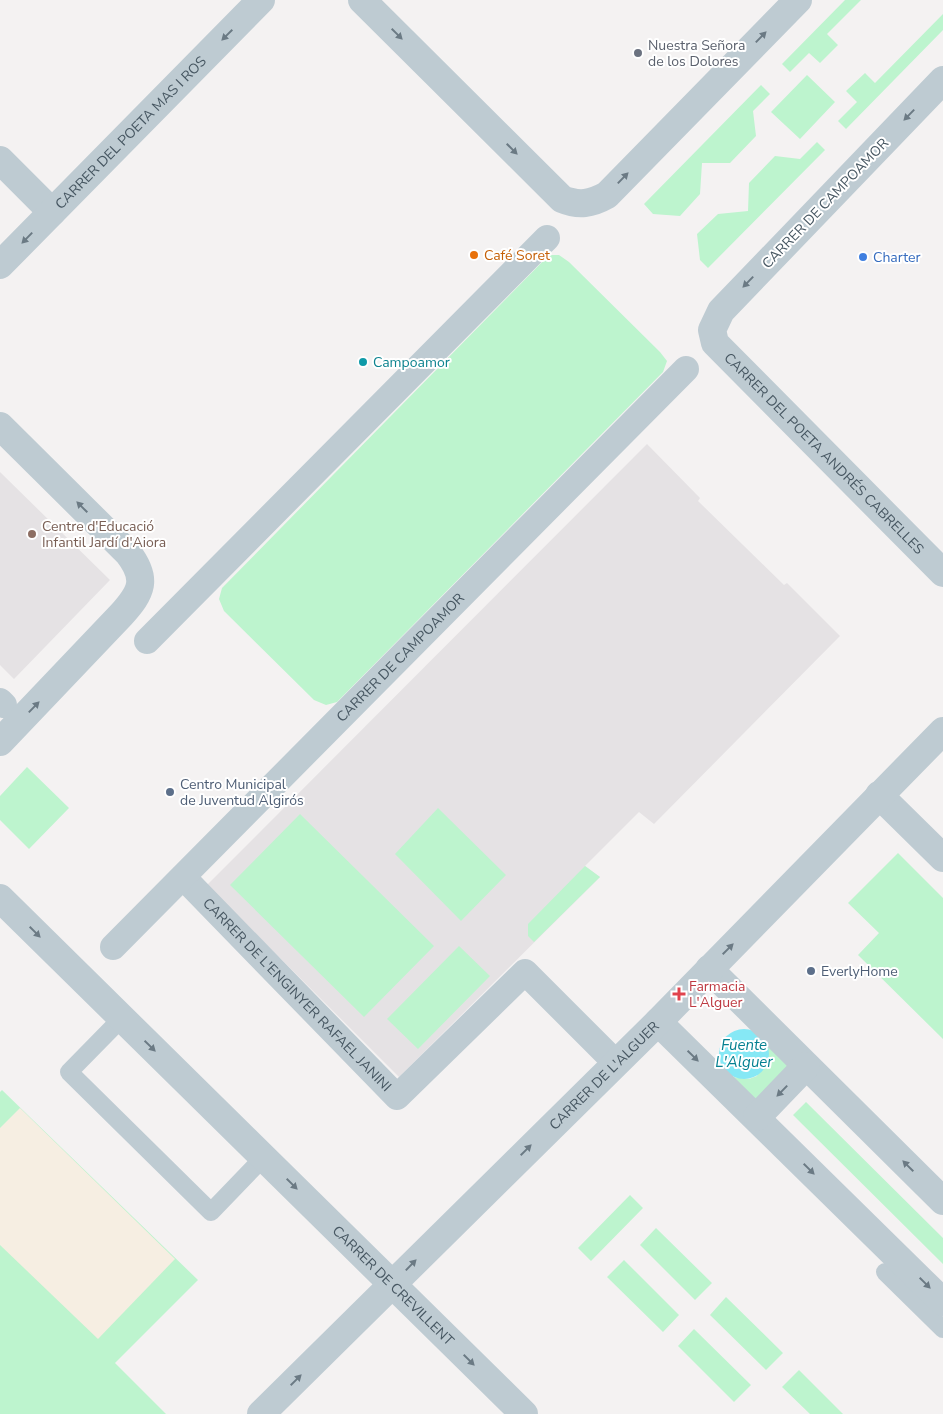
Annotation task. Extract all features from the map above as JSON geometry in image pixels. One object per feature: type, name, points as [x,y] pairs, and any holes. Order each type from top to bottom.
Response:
[{"type":"street","name":"CARRER DEL POETA MAS I ROS","points":[[0,265],[261,0]]},
{"type":"street","points":[[362,0],[562,199],[584,204],[596,202],[607,195],[798,0]]},
{"type":"street","name":"CARRER DE CAMPOAMOR","points":[[712,330],[721,311],[943,80]]},
{"type":"street","points":[[0,160],[52,212]]},
{"type":"street","points":[[147,641],[547,238]]},
{"type":"street","name":"CARRER DEL POETA ANDRÉS CABRELLES","points":[[712,330],[715,343],[943,573]]},
{"type":"street","name":"CARRER DE CAMPOAMOR","points":[[113,947],[686,369]]},
{"type":"street","points":[[0,426],[128,553],[140,567],[141,585],[134,601],[0,742]]},
{"type":"street","name":"CARRER DE L'ALGUER","points":[[261,1414],[658,1022],[943,731]]},
{"type":"street","points":[[879,795],[943,858]]},
{"type":"street","name":"CARRER DE L'ENGINYER RAFAEL JANINI","points":[[183,877],[397,1096],[525,972],[606,1053]]},
{"type":"street","name":"CARRER DE CREVILLENT","points":[[5,912],[122,1018],[524,1414]]},
{"type":"street","points":[[709,969],[943,1200]]},
{"type":"street","points":[[658,1022],[757,1117],[943,1302]]},
{"type":"street","points":[[757,1117],[806,1066]]},
{"type":"lane","points":[[122,1018],[69,1072],[211,1212],[264,1157]]},
{"type":"lane","points":[[884,1272],[943,1329]]},
{"type":"shaded area","points":[[647,444],[700,498],[698,501],[784,585],[787,583],[840,636],[654,824],[639,812],[585,866],[600,877],[399,1077],[207,885]]},
{"type":"shaded area","name":"Centre d'Educació Infantil Jardí d'Aiora","points":[[0,472],[110,580],[14,679],[0,665]]},
{"type":"green space","points":[[845,0],[861,0],[827,34],[838,45],[820,63],[809,53],[790,72],[782,64]]},
{"type":"green space","points":[[943,14],[943,30],[846,129],[838,121],[857,102],[846,91],[865,73],[875,83]]},
{"type":"green space","points":[[807,75],[835,102],[800,139],[771,112]]},
{"type":"green space","points":[[761,85],[770,94],[753,111],[756,136],[730,163],[702,163],[700,194],[680,216],[653,214],[644,204]]},
{"type":"green space","points":[[817,142],[825,150],[708,268],[700,260],[697,234],[718,214],[748,211],[749,183],[775,156],[800,159]]},
{"type":"green space","points":[[549,255],[559,255],[569,262],[660,352],[667,361],[663,372],[337,702],[326,705],[314,700],[224,611],[219,599],[222,588]]},
{"type":"green space","points":[[27,767],[69,808],[29,849],[0,820],[0,796]]},
{"type":"green space","points":[[438,808],[506,875],[461,921],[395,854]]},
{"type":"green space","points":[[300,814],[434,946],[364,1017],[230,885]]},
{"type":"green space","points":[[898,853],[943,898],[943,1039],[858,955],[879,933],[848,903]]},
{"type":"green space","points":[[585,866],[600,877],[534,942],[528,936],[528,924]]},
{"type":"green space","points":[[459,946],[490,976],[418,1049],[387,1019]]},
{"type":"green space","points":[[768,1046],[792,1065],[756,1102],[732,1077],[749,1079],[757,1076]]},
{"type":"green space","points":[[2,1090],[198,1280],[115,1363],[166,1414],[0,1414],[0,1092]]},
{"type":"green space","points":[[806,1102],[943,1238],[943,1264],[793,1115]]},
{"type":"green space","points":[[630,1195],[643,1208],[591,1261],[578,1248]]},
{"type":"green space","points":[[656,1228],[712,1283],[695,1300],[640,1245]]},
{"type":"green space","points":[[624,1260],[679,1315],[663,1332],[607,1277]]},
{"type":"green space","points":[[726,1297],[783,1353],[766,1370],[710,1315]]},
{"type":"green space","points":[[694,1329],[751,1385],[734,1402],[678,1346]]},
{"type":"green space","points":[[799,1370],[843,1414],[810,1414],[782,1387]]},
{"type":"sand","points":[[20,1108],[175,1259],[98,1339],[0,1245],[0,1128]]},
{"type":"water","name":"Fuente L'Alguer","points":[[739,1029],[749,1029],[762,1036],[769,1049],[769,1059],[762,1072],[749,1079],[739,1079],[730,1075],[723,1068],[719,1059],[719,1049],[723,1040],[730,1033]]},
{"type":"place","name":"Nuestra Señora de los Dolores","points":[[638,53]]},
{"type":"place","name":"Café Soret","points":[[474,255]]},
{"type":"place","name":"Charter","points":[[863,257]]},
{"type":"place","name":"Campoamor","points":[[363,362]]},
{"type":"place","name":"Centre d'Educació Infantil Jardí d'Aiora","points":[[32,534]]},
{"type":"place","name":"Centro Municipal de Juventud Algirós","points":[[170,792]]},
{"type":"place","name":"EverlyHome","points":[[811,971]]},
{"type":"place","name":"Farmacia L'Alguer","points":[[679,994]]}]
